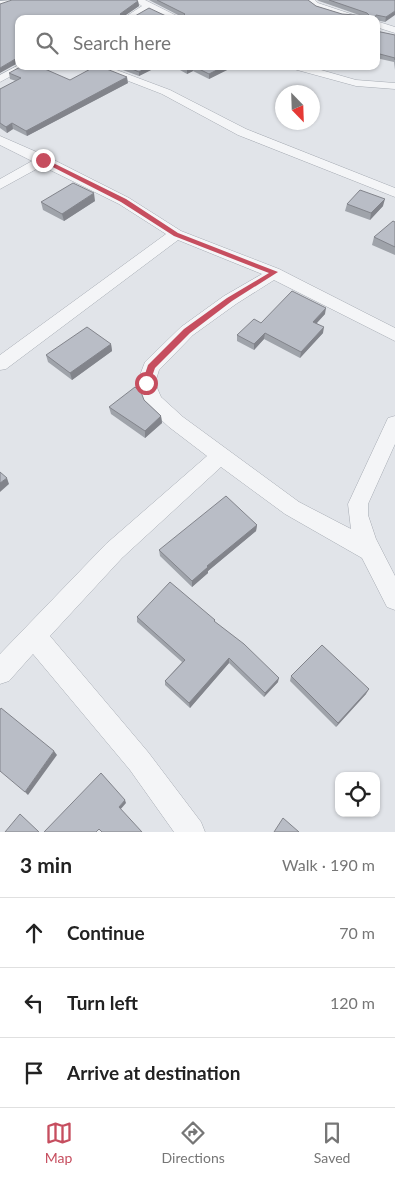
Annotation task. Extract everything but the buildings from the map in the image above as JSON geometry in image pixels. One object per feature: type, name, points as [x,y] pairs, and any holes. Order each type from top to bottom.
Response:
[{"type":"street","points":[[0,4],[12,0]]},
{"type":"street","points":[[138,0],[165,15]]},
{"type":"street","points":[[309,0],[315,5],[348,15]]},
{"type":"street","points":[[134,15],[150,6]]},
{"type":"street","points":[[380,25],[395,30]]},
{"type":"street","points":[[0,79],[18,70]]},
{"type":"street","points":[[106,70],[166,92],[242,132],[395,192]]},
{"type":"street","points":[[309,70],[356,83],[395,86]]},
{"type":"street","points":[[0,140],[124,201],[176,234],[274,272],[395,335]]},
{"type":"street","points":[[0,185],[43,160]]},
{"type":"street","points":[[0,364],[176,234]]},
{"type":"street","points":[[274,272],[230,300],[187,331],[151,367],[146,383],[153,401],[176,422],[292,508],[372,552]]},
{"type":"street","points":[[395,423],[358,504],[356,514],[361,531],[395,599]]},
{"type":"street","points":[[0,672],[114,551],[221,455]]},
{"type":"street","points":[[34,636],[139,761],[191,832]]},
{"type":"route","points":[[43,160],[124,201],[176,234],[274,272],[230,300],[187,331],[151,367],[146,383]]}]
